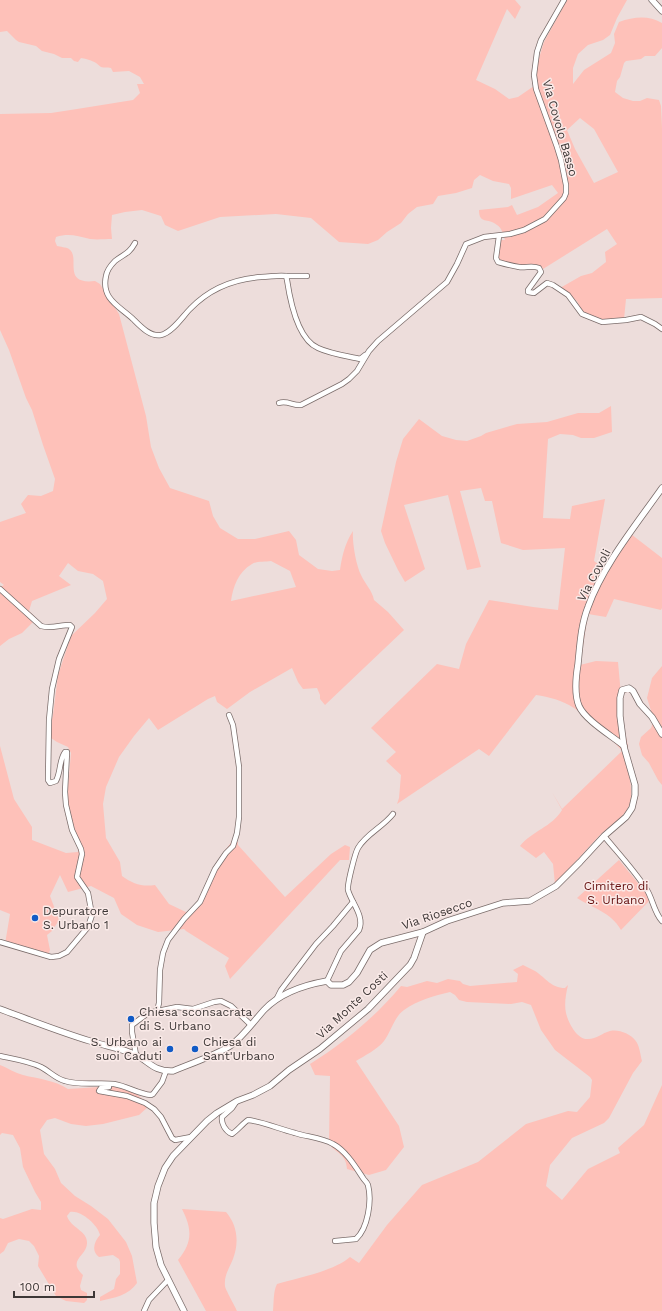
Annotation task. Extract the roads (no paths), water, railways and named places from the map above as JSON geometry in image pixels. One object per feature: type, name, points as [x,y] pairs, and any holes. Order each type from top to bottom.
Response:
[{"type":"street","name":"Via Covolo Basso","points":[[279,403],[285,402],[297,406],[301,405],[342,384],[357,371],[367,354],[388,331],[446,282],[457,264],[466,244],[484,237],[518,232],[541,222],[562,201],[566,193],[566,185],[559,154],[536,89],[534,75],[537,52],[541,40],[564,0]]},
{"type":"street","points":[[652,0],[662,11]]},
{"type":"street","points":[[499,236],[496,258],[498,262],[517,267],[528,268],[536,266],[539,268],[541,272],[532,283],[528,292],[534,293],[547,283],[553,285],[568,295],[582,314],[602,322],[641,317],[662,329]]},
{"type":"street","points":[[135,243],[128,253],[110,266],[104,284],[107,296],[113,303],[145,330],[156,335],[161,335],[168,332],[199,300],[211,291],[226,285],[249,278],[280,275],[307,276]]},
{"type":"street","points":[[286,276],[293,309],[307,341],[318,348],[360,359],[367,354]]},
{"type":"street","name":"Via Covoli","points":[[624,747],[590,720],[579,708],[577,695],[577,673],[581,633],[588,608],[603,576],[662,488]]},
{"type":"street","points":[[0,589],[10,596],[41,626],[49,628],[70,625],[72,627],[59,660],[52,689],[49,720],[48,780],[52,783],[57,780],[63,755],[67,752],[65,792],[66,805],[72,830],[82,851],[81,863],[77,876],[88,893],[92,915],[88,927],[66,952],[59,956],[51,957],[0,942]]},
{"type":"street","name":"Via Riosecco","points":[[166,1071],[173,1071],[231,1046],[270,1004],[288,992],[304,986],[327,981],[331,985],[346,984],[357,974],[370,950],[381,943],[423,932],[447,921],[499,904],[530,901],[556,886],[604,836],[626,817],[632,808],[634,802],[635,785],[624,747],[620,716],[621,694],[624,688],[629,688],[633,691],[640,704],[652,717],[662,734]]},
{"type":"street","points":[[156,1011],[159,1001],[160,970],[163,953],[168,940],[184,919],[200,902],[216,869],[226,853],[233,846],[237,833],[239,817],[239,766],[233,725],[229,715]]},
{"type":"street","points":[[327,981],[341,951],[360,927],[360,919],[348,889],[348,882],[356,851],[363,842],[394,814]]},
{"type":"street","points":[[604,836],[638,876],[652,899],[658,917],[662,921]]},
{"type":"street","points":[[276,1000],[281,990],[316,944],[353,902]]},
{"type":"street","name":"Via Monte Costi","points":[[184,1311],[161,1265],[156,1249],[154,1204],[158,1186],[165,1168],[173,1156],[217,1113],[237,1101],[270,1086],[289,1070],[325,1045],[363,1014],[410,965],[423,932]]},
{"type":"street","points":[[136,1055],[132,1026],[148,1013],[178,1007],[193,1009],[221,1001],[231,1006],[251,1025]]},
{"type":"street","points":[[0,1009],[89,1041],[136,1055],[153,1067],[166,1071],[162,1082],[151,1095],[118,1085],[65,1082],[43,1068],[0,1056]]},
{"type":"street","points":[[118,1085],[102,1088],[99,1091],[127,1096],[154,1109],[161,1117],[172,1138],[175,1140],[191,1137]]},
{"type":"street","name":"Via Monte Costi","points":[[237,1101],[222,1117],[222,1124],[229,1133],[232,1134],[235,1132],[248,1120],[258,1121],[295,1133],[321,1139],[333,1144],[344,1153],[368,1184],[369,1211],[363,1230],[356,1239],[335,1241]]},
{"type":"street","points":[[144,1311],[149,1300],[168,1280]]},
{"type":"place","name":"Depuratore S. Urbano 1","points":[[35,918]]},
{"type":"place","name":"Chiesa sconsacrata di S. Urbano","points":[[131,1019]]},
{"type":"place","name":"S. Urbano ai suoi Caduti","points":[[170,1049]]},
{"type":"place","name":"Chiesa di Sant'Urbano","points":[[195,1049]]},
{"type":"park label","name":"Cimitero di S. Urbano","points":[[616,893]]}]
